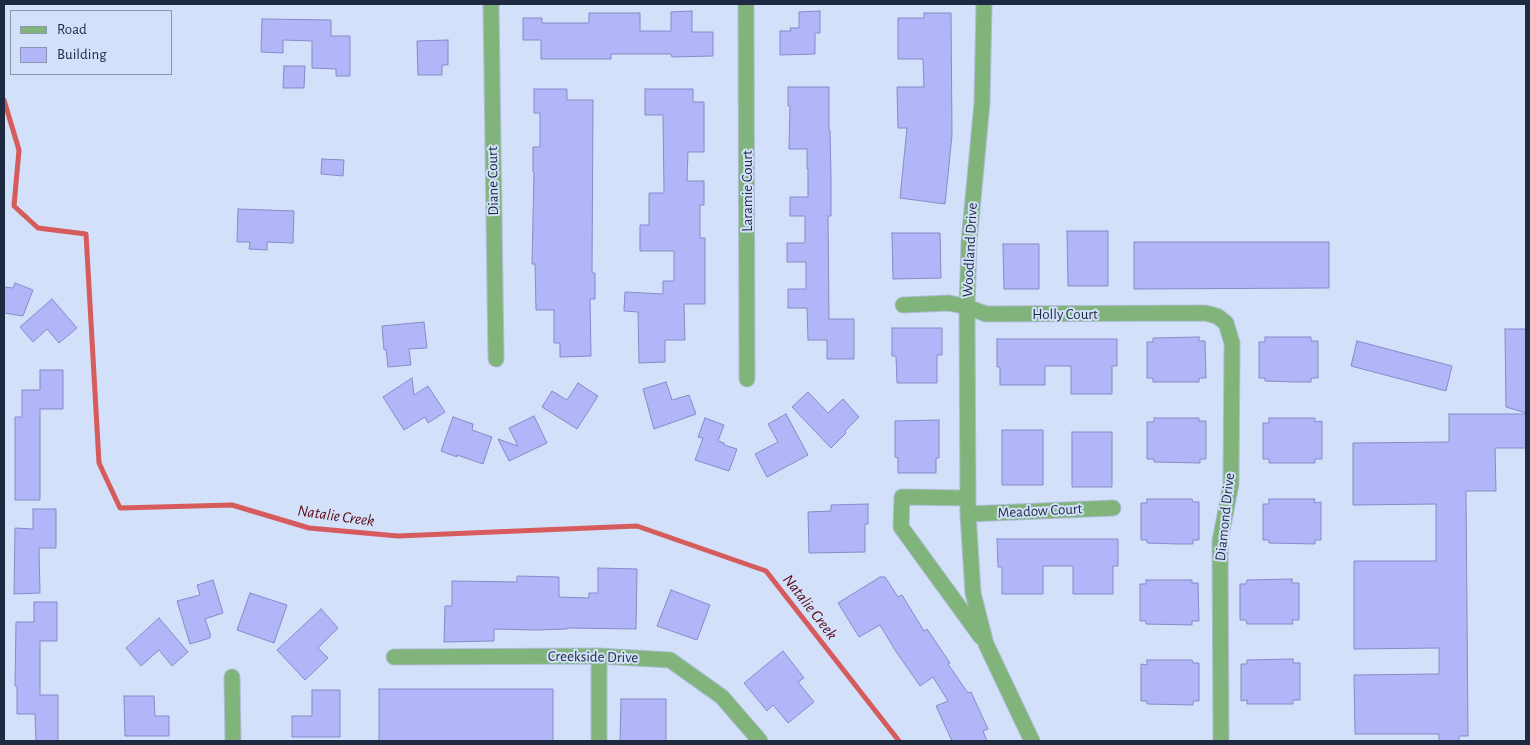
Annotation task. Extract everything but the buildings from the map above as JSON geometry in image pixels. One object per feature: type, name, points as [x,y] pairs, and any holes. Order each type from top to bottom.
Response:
[{"type":"street","name":"Diane Court","points":[[491,4],[496,359]]},
{"type":"street","name":"Laramie Court","points":[[746,4],[747,379]]},
{"type":"street","name":"Woodland Drive","points":[[984,4],[982,103],[969,242],[967,307],[968,514],[973,593],[986,644]]},
{"type":"street","name":"Holly Court","points":[[903,305],[949,303],[986,314],[1205,313],[1217,316],[1226,323]]},
{"type":"street","name":"Diamond Drive","points":[[1221,741],[1220,540],[1228,506],[1231,477],[1232,343],[1230,331],[1226,323]]},
{"type":"street","name":"Woodland Drive","points":[[968,498],[902,497],[901,527],[986,644],[1032,741]]},
{"type":"street","name":"Meadow Court","points":[[968,514],[1113,508]]},
{"type":"street","name":"Creekside Drive","points":[[394,657],[599,656],[670,660],[722,696],[760,741]]},
{"type":"street","points":[[598,741],[599,656]]},
{"type":"street","points":[[232,677],[233,741]]},
{"type":"waterway","name":"Natalie Creek","points":[[4,100],[19,150],[14,206],[38,228],[86,234],[99,463],[120,508],[232,505],[309,528],[398,536],[637,526],[766,571],[899,741]]}]
